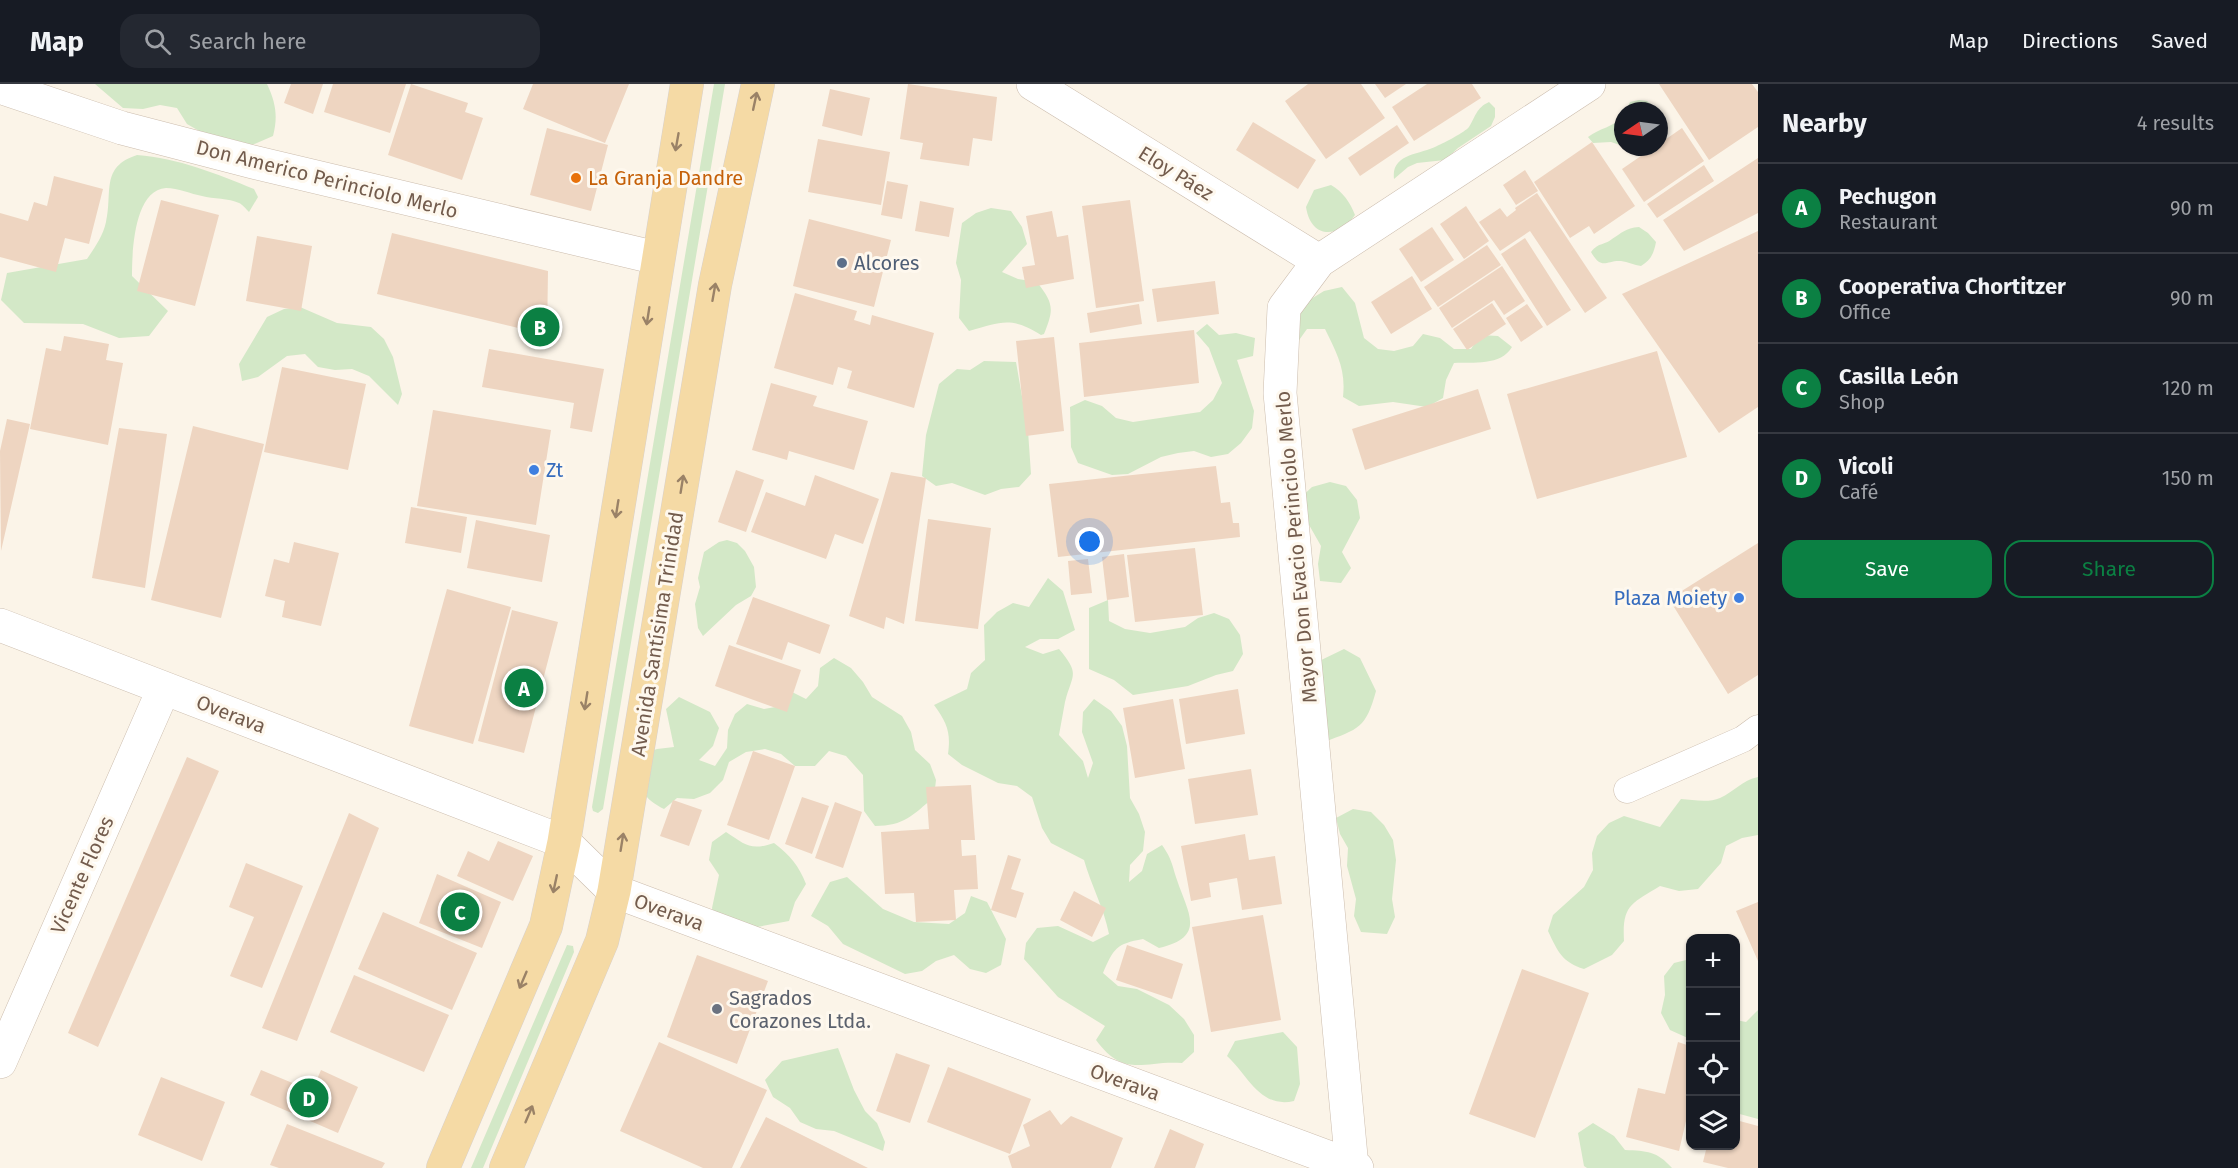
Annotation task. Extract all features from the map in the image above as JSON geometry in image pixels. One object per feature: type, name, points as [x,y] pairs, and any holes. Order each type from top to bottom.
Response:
[{"type":"main road","points":[[443,1168],[546,926],[564,842],[687,84]]},
{"type":"main road","name":"Avenida Santísima Trinidad","points":[[506,1168],[602,941],[614,891],[715,285],[758,84]]},
{"type":"street","name":"Eloy Páez","points":[[1032,84],[1319,261]]},
{"type":"street","name":"Mayor Don Evacio Perinciolo Merlo","points":[[1354,1167],[1280,393],[1284,308],[1319,261],[1589,84]]},
{"type":"street","name":"Don Americo Perinciolo Merlo","points":[[0,87],[122,128],[220,154],[657,258]]},
{"type":"street","name":"Overava","points":[[0,625],[564,842],[614,891],[1354,1167]]},
{"type":"street","name":"Vicente Flores","points":[[0,1062],[164,688]]},
{"type":"lane","points":[[1627,790],[1743,740],[1758,728]]},
{"type":"green space","points":[[95,84],[267,84],[275,110],[273,136],[252,145],[227,138],[208,136],[187,124],[177,108],[160,105],[143,109],[123,108]]},
{"type":"green space","points":[[714,84],[725,84],[603,809],[598,813],[593,811],[592,807]]},
{"type":"green space","points":[[1489,102],[1495,108],[1495,117],[1491,126],[1458,148],[1445,160],[1417,163],[1408,167],[1394,179],[1397,164],[1408,156],[1437,146],[1463,132],[1469,127],[1479,110]]},
{"type":"green space","points":[[1614,123],[1614,143],[1593,143],[1588,137]]},
{"type":"green space","points":[[137,155],[167,159],[212,172],[254,189],[258,197],[249,212],[235,201],[206,197],[171,188],[155,191],[147,199],[141,210],[134,238],[132,276],[168,311],[149,336],[119,338],[83,324],[24,323],[1,300],[7,273],[87,259],[105,227],[113,174],[125,160]]},
{"type":"green space","points":[[1331,185],[1346,198],[1355,215],[1341,228],[1326,232],[1313,225],[1306,207],[1314,190]]},
{"type":"green space","points":[[991,208],[1011,211],[1022,227],[1027,244],[1002,272],[1018,279],[1037,282],[1043,290],[1051,307],[1044,334],[1041,335],[1013,323],[998,323],[969,331],[959,318],[961,280],[956,263],[962,223],[976,213]]},
{"type":"green space","points":[[1639,227],[1656,242],[1652,256],[1641,266],[1621,261],[1601,263],[1591,252],[1624,231]]},
{"type":"green space","points":[[1342,287],[1355,303],[1364,338],[1378,349],[1394,351],[1413,346],[1423,334],[1440,338],[1454,349],[1471,349],[1480,335],[1498,336],[1512,347],[1507,353],[1494,360],[1454,363],[1446,380],[1443,398],[1427,407],[1393,402],[1359,406],[1343,397],[1342,370],[1325,329],[1307,329],[1297,343],[1293,310],[1324,291]]},
{"type":"green space","points":[[300,307],[337,323],[371,327],[384,339],[393,357],[402,394],[398,405],[369,376],[352,369],[335,370],[318,367],[305,354],[287,356],[258,377],[242,381],[239,364],[267,317],[284,309]]},
{"type":"green space","points":[[1207,324],[1219,335],[1236,333],[1255,338],[1253,356],[1237,360],[1254,411],[1252,428],[1241,443],[1228,454],[1211,457],[1194,451],[1161,457],[1128,474],[1112,475],[1078,463],[1071,447],[1070,407],[1085,400],[1102,406],[1116,418],[1133,422],[1200,412],[1213,400],[1222,383],[1209,348],[1196,333]]},
{"type":"green space","points":[[984,361],[1016,362],[1028,431],[1031,474],[1019,487],[1001,489],[985,495],[952,483],[936,486],[922,476],[926,435],[939,384],[957,369],[970,370]]},
{"type":"green space","points":[[1330,482],[1346,486],[1357,500],[1360,518],[1342,552],[1351,568],[1341,583],[1320,581],[1318,564],[1321,546],[1304,516],[1299,499],[1312,487]]},
{"type":"green space","points":[[727,540],[737,543],[745,551],[754,567],[756,587],[751,596],[736,605],[703,636],[698,628],[695,604],[700,587],[698,578],[704,552],[719,542]]},
{"type":"green space","points":[[1048,578],[1063,591],[1075,630],[1058,639],[1040,639],[1025,647],[1043,654],[1059,649],[1070,664],[1073,675],[1059,735],[1083,761],[1088,778],[1093,763],[1082,732],[1083,712],[1094,699],[1111,711],[1122,726],[1127,746],[1130,798],[1145,832],[1143,851],[1130,865],[1129,882],[1142,871],[1147,854],[1162,845],[1168,854],[1189,913],[1189,930],[1184,937],[1159,948],[1143,939],[1121,945],[1113,953],[1103,973],[1118,986],[1137,989],[1169,1005],[1184,1019],[1194,1035],[1194,1052],[1182,1063],[1135,1065],[1116,1060],[1096,1040],[1105,1026],[1058,997],[1024,959],[1026,943],[1037,928],[1058,926],[1093,942],[1109,934],[1101,906],[1084,860],[1051,843],[1042,828],[1032,797],[1017,786],[998,783],[962,765],[948,754],[947,728],[934,705],[967,689],[971,673],[985,660],[984,625],[997,612],[1013,603],[1029,607]]},
{"type":"green space","points":[[1108,600],[1109,621],[1125,629],[1150,633],[1185,627],[1198,618],[1214,613],[1229,619],[1240,635],[1243,654],[1233,671],[1188,686],[1133,695],[1114,680],[1089,669],[1089,608]]},
{"type":"green space","points":[[1344,649],[1360,658],[1376,691],[1369,713],[1359,726],[1324,742],[1313,664]]},
{"type":"green space","points":[[834,658],[851,668],[872,697],[902,716],[911,732],[915,750],[930,764],[936,780],[934,797],[914,814],[901,822],[875,826],[864,811],[863,775],[846,756],[829,751],[815,766],[795,766],[781,754],[765,749],[746,752],[729,762],[723,780],[710,793],[694,799],[677,798],[664,809],[644,793],[641,780],[642,754],[674,747],[666,709],[679,697],[710,712],[719,728],[713,746],[699,760],[715,766],[727,748],[728,730],[735,714],[747,704],[764,709],[781,706],[790,691],[806,699],[818,686],[820,668]]},
{"type":"green space","points":[[1758,777],[1758,835],[1742,838],[1726,846],[1721,863],[1698,889],[1679,891],[1660,886],[1635,902],[1630,907],[1625,920],[1624,941],[1612,955],[1584,969],[1570,963],[1562,955],[1548,931],[1553,915],[1584,887],[1593,870],[1592,853],[1597,836],[1609,823],[1624,816],[1660,827],[1681,799],[1716,800]]},
{"type":"green space","points":[[1353,809],[1371,812],[1384,825],[1393,840],[1396,860],[1392,899],[1395,917],[1387,934],[1361,932],[1354,916],[1356,899],[1347,866],[1348,848],[1340,834],[1336,818]]},
{"type":"green space","points":[[726,832],[748,845],[759,846],[774,843],[797,866],[806,884],[795,902],[789,921],[752,928],[717,927],[712,908],[719,875],[709,860],[712,842]]},
{"type":"green space","points":[[847,877],[883,909],[914,922],[949,924],[965,913],[971,896],[987,902],[1006,939],[1001,965],[986,973],[970,969],[954,955],[936,961],[922,971],[905,974],[843,944],[828,926],[811,916],[830,882]]},
{"type":"green space","points":[[567,945],[573,946],[574,952],[483,1168],[471,1168]]},
{"type":"green space","points":[[1686,960],[1686,1037],[1670,1030],[1661,1013],[1665,995],[1664,976],[1674,963]]},
{"type":"green space","points":[[1758,1010],[1758,1119],[1740,1114],[1740,1021],[1746,1022]]},
{"type":"green space","points":[[1283,1032],[1297,1047],[1300,1084],[1294,1101],[1282,1102],[1263,1095],[1227,1056],[1235,1041]]},
{"type":"green space","points":[[838,1048],[854,1090],[865,1111],[877,1123],[885,1142],[883,1151],[834,1131],[816,1129],[800,1122],[790,1108],[773,1097],[765,1080],[782,1061]]},
{"type":"green space","points":[[1593,1123],[1614,1136],[1625,1150],[1651,1153],[1672,1168],[1587,1168],[1584,1166],[1578,1133]]},
{"type":"building","points":[[291,84],[323,84],[313,114],[284,103]]},
{"type":"building","points":[[333,84],[406,84],[390,133],[324,112]]},
{"type":"building","points":[[411,84],[468,103],[465,112],[483,118],[462,180],[388,155]]},
{"type":"building","points":[[533,84],[629,84],[605,143],[523,109]]},
{"type":"building","points":[[908,84],[997,97],[992,141],[973,138],[969,166],[920,159],[923,143],[900,139]]},
{"type":"building","points":[[1308,84],[1361,84],[1385,118],[1326,159],[1285,101]]},
{"type":"building","points":[[1375,84],[1406,84],[1385,98]]},
{"type":"building","points":[[1427,84],[1472,84],[1481,98],[1414,141],[1392,107]]},
{"type":"building","points":[[1659,84],[1752,84],[1758,92],[1758,127],[1709,160]]},
{"type":"building","points":[[830,89],[870,98],[862,136],[822,126]]},
{"type":"building","points":[[1253,122],[1316,160],[1298,189],[1236,150]]},
{"type":"building","points":[[1397,125],[1409,143],[1360,176],[1348,158]]},
{"type":"building","points":[[547,128],[608,145],[591,211],[530,195]]},
{"type":"building","points":[[1682,128],[1704,161],[1644,202],[1622,169],[1641,156],[1668,156],[1668,138]]},
{"type":"building","points":[[818,139],[890,152],[881,205],[808,192]]},
{"type":"building","points":[[1592,142],[1635,206],[1594,234],[1589,226],[1570,238],[1534,182]]},
{"type":"building","points":[[1758,158],[1758,213],[1684,251],[1663,220]]},
{"type":"building","points":[[1704,165],[1714,181],[1657,218],[1647,204]]},
{"type":"building","points":[[1525,170],[1538,191],[1516,205],[1503,185]]},
{"type":"building","points":[[54,176],[103,189],[89,244],[65,238],[56,272],[0,257],[0,213],[28,221],[34,202],[47,206]]},
{"type":"building","points":[[887,181],[908,185],[902,219],[881,215]]},
{"type":"building","points":[[1537,193],[1607,298],[1585,313],[1530,231],[1500,251],[1479,222],[1500,208],[1507,217],[1516,210],[1515,208]]},
{"type":"building","points":[[161,200],[219,215],[195,306],[137,291]]},
{"type":"building","points":[[1130,200],[1144,301],[1096,308],[1082,206]]},
{"type":"building","points":[[920,201],[954,208],[949,237],[915,231]]},
{"type":"building","points":[[1466,206],[1489,241],[1464,259],[1440,224]]},
{"type":"building","points":[[1052,211],[1057,237],[1068,235],[1074,279],[1026,288],[1022,267],[1035,265],[1026,216]]},
{"type":"building","name":"Alcores","points":[[809,219],[891,240],[874,307],[793,286]]},
{"type":"building","points":[[1432,227],[1454,260],[1421,282],[1399,249]]},
{"type":"building","points":[[1758,231],[1758,407],[1719,433],[1622,294]]},
{"type":"building","points":[[392,233],[548,271],[547,335],[377,294]]},
{"type":"building","points":[[257,236],[312,246],[301,311],[246,301]]},
{"type":"building","points":[[1525,238],[1571,310],[1547,326],[1501,254]]},
{"type":"building","points":[[1487,245],[1501,265],[1438,307],[1424,287]]},
{"type":"building","points":[[1502,266],[1525,301],[1504,315],[1494,300],[1452,328],[1439,308]]},
{"type":"building","points":[[1412,276],[1432,309],[1391,334],[1371,302]]},
{"type":"building","points":[[1215,281],[1219,314],[1157,322],[1152,289]]},
{"type":"building","points":[[795,293],[857,311],[854,320],[870,325],[872,315],[934,333],[914,408],[847,388],[852,371],[838,367],[833,385],[774,368]]},
{"type":"building","points":[[1492,303],[1506,324],[1467,350],[1453,329]]},
{"type":"building","points":[[1139,304],[1142,324],[1090,333],[1087,313]]},
{"type":"building","points":[[1527,304],[1543,327],[1521,342],[1506,318]]},
{"type":"building","points":[[1194,330],[1199,383],[1084,397],[1079,343]]},
{"type":"building","points":[[64,336],[109,344],[106,360],[123,363],[108,445],[30,429],[46,348],[61,351]]},
{"type":"building","points":[[1054,337],[1064,431],[1026,436],[1016,341]]},
{"type":"building","points":[[489,349],[604,369],[592,432],[570,428],[574,403],[482,387]]},
{"type":"building","points":[[1657,351],[1687,457],[1537,499],[1507,394]]},
{"type":"building","points":[[282,367],[366,384],[348,470],[264,452]]},
{"type":"building","points":[[771,383],[817,396],[813,406],[868,421],[854,470],[789,451],[787,460],[752,450]]},
{"type":"building","points":[[1478,389],[1491,429],[1365,470],[1352,429]]},
{"type":"building","points":[[433,410],[551,430],[536,525],[417,506]]},
{"type":"building","points":[[7,419],[30,424],[1,551],[0,451]]},
{"type":"building","points":[[193,426],[264,444],[221,618],[151,600]]},
{"type":"building","points":[[119,428],[167,434],[145,588],[92,578]]},
{"type":"building","points":[[1216,466],[1221,503],[1230,502],[1233,523],[1239,523],[1240,537],[1058,557],[1049,484]]},
{"type":"building","points":[[736,470],[764,480],[746,532],[718,522]]},
{"type":"building","points":[[891,472],[926,478],[904,624],[886,617],[884,629],[849,616]]},
{"type":"building","points":[[815,475],[879,499],[863,544],[835,534],[826,559],[751,532],[766,492],[805,506]]},
{"type":"building","points":[[411,507],[467,517],[461,553],[405,543]]},
{"type":"building","points":[[928,519],[991,528],[978,629],[915,621]]},
{"type":"building","points":[[476,520],[550,535],[542,582],[467,568]]},
{"type":"building","points":[[294,542],[339,553],[321,626],[282,617],[285,601],[265,596],[274,559],[289,563]]},
{"type":"building","points":[[1758,543],[1758,675],[1728,694],[1669,599]]},
{"type":"building","points":[[1195,548],[1203,615],[1135,622],[1127,555]]},
{"type":"building","points":[[1124,554],[1129,597],[1107,600],[1102,557]]},
{"type":"building","points":[[1088,559],[1092,593],[1071,595],[1068,561]]},
{"type":"building","points":[[447,589],[511,607],[473,744],[409,726]]},
{"type":"building","points":[[753,597],[830,625],[820,654],[788,642],[782,660],[736,644]]},
{"type":"building","points":[[512,610],[558,622],[524,753],[478,741]]},
{"type":"building","points":[[729,645],[801,670],[787,712],[715,686]]},
{"type":"building","points":[[1238,689],[1245,734],[1186,744],[1179,699]]},
{"type":"building","points":[[1173,699],[1185,769],[1135,778],[1123,708]]},
{"type":"building","points":[[753,751],[795,766],[769,840],[727,825]]},
{"type":"building","points":[[187,757],[219,771],[98,1047],[68,1033]]},
{"type":"building","points":[[1251,769],[1258,815],[1195,824],[1188,779]]},
{"type":"building","points":[[971,785],[975,840],[961,840],[962,856],[976,855],[978,889],[954,890],[956,920],[916,922],[914,893],[885,894],[881,832],[929,829],[926,787]]},
{"type":"building","points":[[802,797],[829,806],[812,854],[785,844]]},
{"type":"building","points":[[673,800],[702,810],[689,846],[660,836]]},
{"type":"building","points":[[835,802],[862,812],[843,868],[815,858]]},
{"type":"building","points":[[349,813],[379,828],[297,1041],[262,1028]]},
{"type":"building","points":[[1245,834],[1249,860],[1275,856],[1282,904],[1242,910],[1237,878],[1209,883],[1211,897],[1191,901],[1181,846]]},
{"type":"building","points":[[498,841],[533,856],[513,901],[457,876],[468,851],[489,861]]},
{"type":"building","points":[[1008,855],[1021,859],[1011,889],[1024,893],[1016,918],[991,910]]},
{"type":"building","points":[[246,863],[303,886],[262,988],[230,976],[254,917],[229,907]]},
{"type":"building","points":[[437,874],[501,902],[482,948],[419,923]]},
{"type":"building","points":[[1074,891],[1106,908],[1092,937],[1060,920]]},
{"type":"building","points":[[1758,902],[1758,961],[1736,911]]},
{"type":"building","points":[[383,912],[477,953],[452,1010],[358,969]]},
{"type":"building","points":[[1263,915],[1281,1020],[1211,1032],[1192,927]]},
{"type":"building","points":[[1127,945],[1183,964],[1172,999],[1116,980]]},
{"type":"building","name":"Sagrados Corazones Ltda.","points":[[697,955],[768,981],[737,1064],[667,1037]]},
{"type":"building","points":[[1522,969],[1589,993],[1535,1138],[1469,1114]]},
{"type":"building","points":[[354,975],[449,1015],[424,1072],[330,1032]]},
{"type":"building","points":[[659,1042],[767,1090],[732,1168],[703,1168],[620,1131]]},
{"type":"building","points":[[1678,1042],[1686,1045],[1686,1121],[1679,1151],[1626,1137],[1638,1088],[1665,1094]]},
{"type":"building","points":[[896,1053],[930,1065],[910,1123],[876,1111]]},
{"type":"building","points":[[948,1067],[1031,1099],[1010,1154],[927,1122]]},
{"type":"building","points":[[261,1070],[312,1091],[321,1070],[358,1087],[338,1133],[250,1095]]},
{"type":"building","points":[[161,1077],[225,1102],[202,1161],[138,1135]]},
{"type":"building","points":[[1050,1110],[1061,1125],[1071,1116],[1123,1138],[1111,1168],[1012,1168],[1008,1156],[1030,1146],[1023,1125]]},
{"type":"building","points":[[766,1117],[868,1168],[740,1168]]},
{"type":"building","points":[[1740,1121],[1758,1126],[1758,1168],[1728,1168],[1703,1162],[1706,1150],[1740,1150]]},
{"type":"building","points":[[287,1124],[385,1163],[382,1168],[279,1168],[270,1165]]},
{"type":"building","points":[[1170,1129],[1204,1144],[1195,1168],[1154,1168]]},
{"type":"place","name":"La Granja Dandre","points":[[576,178]]},
{"type":"place","name":"Alcores","points":[[842,263]]},
{"type":"place","name":"Cooperativa Chortitzer","points":[[540,327]]},
{"type":"place","name":"Zt","points":[[534,470]]},
{"type":"place","name":"Plaza Moiety","points":[[1739,598]]},
{"type":"place","name":"Pechugon","points":[[524,688]]},
{"type":"place","name":"Casilla León","points":[[460,912]]},
{"type":"place","name":"Sagrados Corazones Ltda.","points":[[717,1009]]},
{"type":"place","name":"Vicoli","points":[[309,1098]]}]
